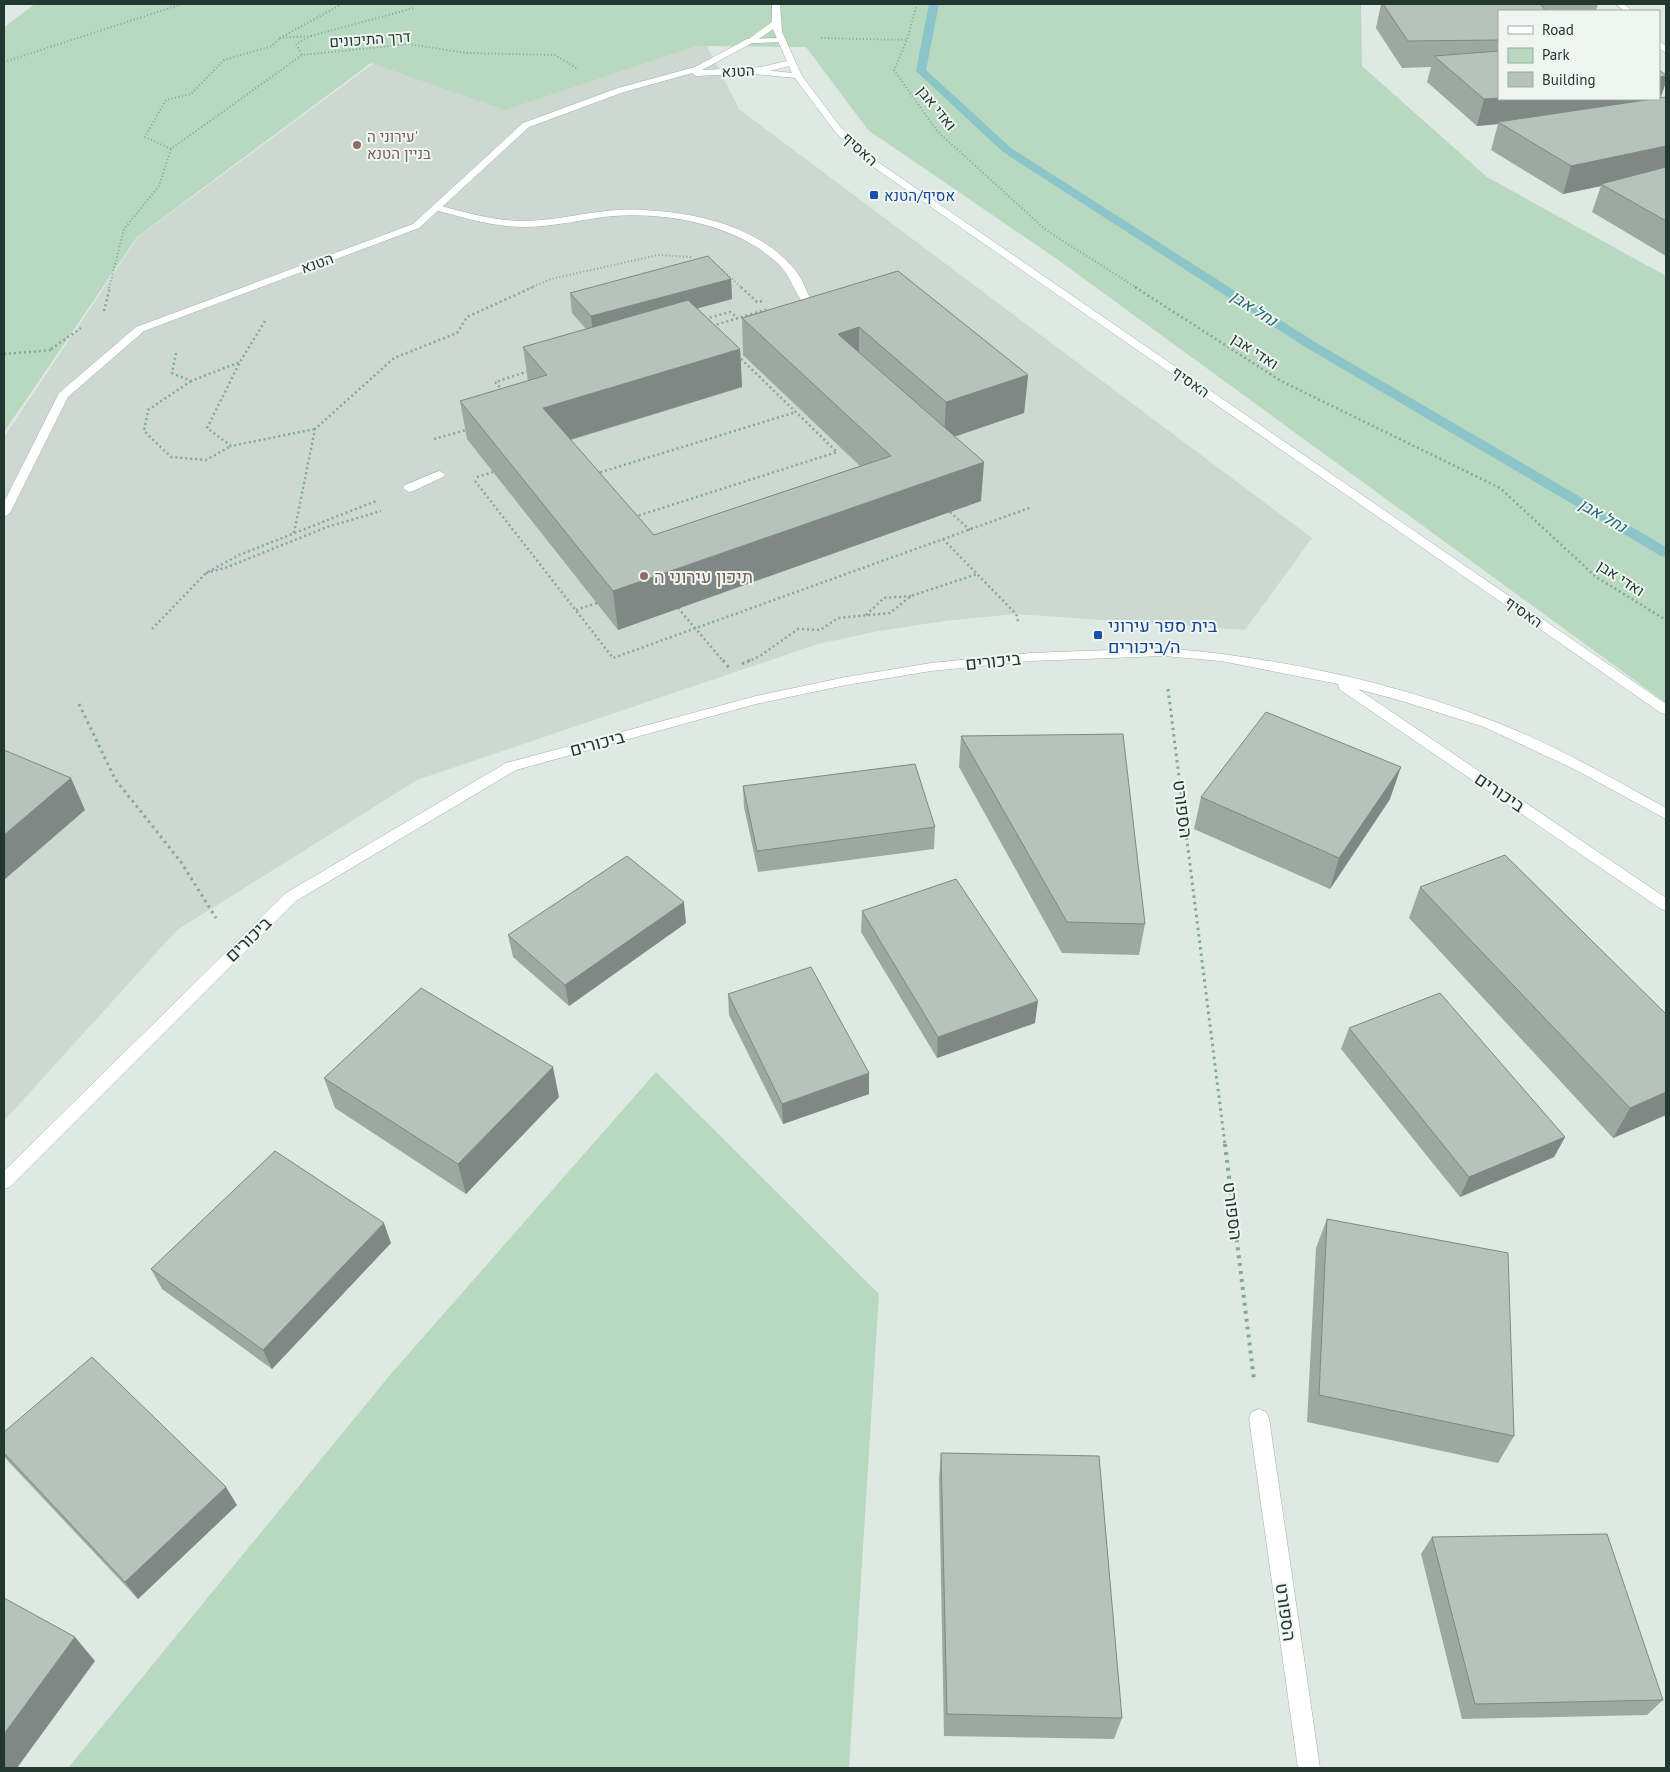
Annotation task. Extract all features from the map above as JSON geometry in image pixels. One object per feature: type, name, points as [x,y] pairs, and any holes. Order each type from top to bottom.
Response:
[{"type":"street","name":"האסיף","points":[[776,4],[776,23],[781,40],[798,76],[839,131],[872,162],[1666,710]]},
{"type":"street","points":[[750,41],[776,23]]},
{"type":"street","name":"הטנא","points":[[4,512],[63,395],[140,329],[416,226],[526,126],[621,90],[684,74],[709,65],[750,41],[781,40]]},
{"type":"street","points":[[719,58],[722,64],[746,71],[798,76]]},
{"type":"street","name":"הטנא","points":[[684,74],[746,71],[775,68],[791,63]]},
{"type":"street","points":[[436,208],[506,223],[540,223],[606,214],[632,213],[654,214],[724,227],[750,238],[779,259],[793,274],[805,298]]},
{"type":"street","points":[[409,488],[439,475]]},
{"type":"street","name":"ביכורים","points":[[4,1182],[291,897],[511,766],[756,700],[846,681],[931,667],[1030,657],[1164,652],[1221,657],[1335,679],[1406,697],[1489,724],[1579,766],[1666,814]]},
{"type":"street","name":"ביכורים","points":[[1335,679],[1666,905]]},
{"type":"street","name":"הספורט","points":[[1258,1418],[1309,1768]]},
{"type":"path","points":[[4,62],[182,4]]},
{"type":"path","name":"דרך התיכונים","points":[[280,38],[342,4]]},
{"type":"path","name":"ואדי אבן","points":[[917,4],[907,40],[894,70],[937,130],[1046,230],[1281,381],[1500,488],[1596,577],[1666,620]]},
{"type":"path","points":[[311,36],[414,8]]},
{"type":"path","points":[[776,23],[824,39],[907,40]]},
{"type":"path","name":"דרך התיכונים","points":[[280,38],[311,36]]},
{"type":"path","name":"דרך התיכונים","points":[[311,36],[296,44],[302,55],[409,44],[466,53],[555,55],[579,69],[595,82],[621,90]]},
{"type":"path","points":[[171,148],[145,137],[166,100],[191,94],[224,60],[272,46],[280,38]]},
{"type":"path","points":[[103,313],[124,229],[159,186],[171,148],[302,55]]},
{"type":"path","points":[[240,362],[191,381],[148,410],[144,431],[171,457],[206,460],[231,446],[315,429],[394,358],[457,333],[467,317],[551,279],[658,255],[687,258],[695,256]]},
{"type":"path","points":[[715,262],[749,294]]},
{"type":"path","points":[[231,446],[207,428],[240,362],[272,310],[270,280]]},
{"type":"path","points":[[715,333],[709,327],[770,309]]},
{"type":"path","points":[[702,320],[730,312],[738,318]]},
{"type":"path","points":[[51,349],[88,323]]},
{"type":"path","points":[[140,329],[180,336],[172,373],[191,381]]},
{"type":"path","points":[[631,512],[635,518],[837,452],[733,350]]},
{"type":"path","points":[[507,395],[495,382],[532,370]]},
{"type":"path","points":[[604,480],[598,473],[796,412]]},
{"type":"path","points":[[294,533],[315,429]]},
{"type":"path","points":[[493,472],[473,478],[613,658],[1032,508]]},
{"type":"path","points":[[152,629],[206,573],[239,555],[409,488]]},
{"type":"path","points":[[206,573],[225,568],[327,527],[389,509]]},
{"type":"path","points":[[950,512],[970,530]]},
{"type":"path","points":[[943,539],[1016,614]]},
{"type":"path","points":[[865,615],[884,598],[911,596],[977,574]]},
{"type":"path","points":[[678,608],[728,667],[760,656],[798,629],[820,630],[838,618],[890,613],[911,596]]},
{"type":"path","points":[[576,610],[597,603]]},
{"type":"path","name":"הספורט","points":[[1164,652],[1258,1418]]},
{"type":"path","points":[[80,704],[115,779],[181,862],[236,951]]},
{"type":"shaded area","name":"תיכון עירוני ה","points":[[705,42],[739,109],[1312,538],[1245,630],[1016,614],[944,621],[879,631],[818,644],[417,780],[177,930],[4,1121],[4,437],[138,237],[378,60],[500,108]]},
{"type":"green space","points":[[35,4],[1361,4],[1362,66],[1487,177],[1666,276],[1666,703],[1054,257],[868,130],[806,47],[696,46],[505,110],[371,63],[137,237],[4,432],[4,27]]},
{"type":"green space","points":[[656,1072],[879,1294],[849,1768],[68,1768],[390,1375]]},
{"type":"building","points":[[1383,4],[1540,4],[1545,10],[1498,10],[1498,40],[1408,41]]},
{"type":"building","points":[[1498,51],[1498,98],[1484,99],[1434,56]]},
{"type":"building","points":[[1660,71],[1666,75],[1660,77]]},
{"type":"building","points":[[1666,97],[1666,146],[1571,166],[1498,122],[1646,100],[1660,100],[1660,98]]},
{"type":"building","points":[[1666,167],[1666,221],[1601,184]]},
{"type":"building","points":[[708,256],[731,279],[591,316],[570,293]]},
{"type":"building","points":[[898,271],[1028,375],[946,402],[859,327],[838,334],[984,462],[613,591],[460,401],[547,375],[523,347],[688,300],[740,349],[543,408],[654,535],[891,456],[742,318]]},
{"type":"building","points":[[1266,712],[1401,767],[1339,858],[1201,797]]},
{"type":"building","points":[[1123,734],[1145,924],[1067,922],[961,736]]},
{"type":"building","points":[[4,750],[71,778],[4,835]]},
{"type":"building","points":[[915,764],[935,827],[757,851],[743,786]]},
{"type":"building","points":[[1505,855],[1666,1014],[1666,1092],[1630,1108],[1420,887]]},
{"type":"building","points":[[627,856],[684,902],[565,985],[508,935]]},
{"type":"building","points":[[956,879],[1038,1001],[938,1037],[862,911]]},
{"type":"building","points":[[811,967],[869,1073],[782,1104],[728,994]]},
{"type":"building","points":[[421,988],[553,1067],[458,1164],[324,1078]]},
{"type":"building","points":[[1440,993],[1565,1137],[1469,1177],[1349,1028]]},
{"type":"building","points":[[275,1151],[384,1223],[263,1350],[151,1269]]},
{"type":"building","points":[[1327,1219],[1508,1253],[1514,1436],[1319,1395]]},
{"type":"building","points":[[92,1357],[226,1487],[125,1582],[4,1453],[4,1432]]},
{"type":"building","points":[[941,1453],[1099,1456],[1122,1718],[947,1714]]},
{"type":"building","points":[[1607,1534],[1663,1700],[1475,1704],[1432,1537]]},
{"type":"building","points":[[4,1598],[75,1637],[4,1734]]},
{"type":"waterway","name":"נחל אבן","points":[[934,4],[921,71],[1007,150],[1311,345],[1666,553]]},
{"type":"place","name":"עירוני ה' בניין הטנא","points":[[357,145]]},
{"type":"place","name":"אסיף/הטנא","points":[[874,195]]},
{"type":"place","name":"תיכון עירוני ה","points":[[644,576]]},
{"type":"place","name":"בית ספר עירוני ה/ביכורים","points":[[1098,635]]}]
